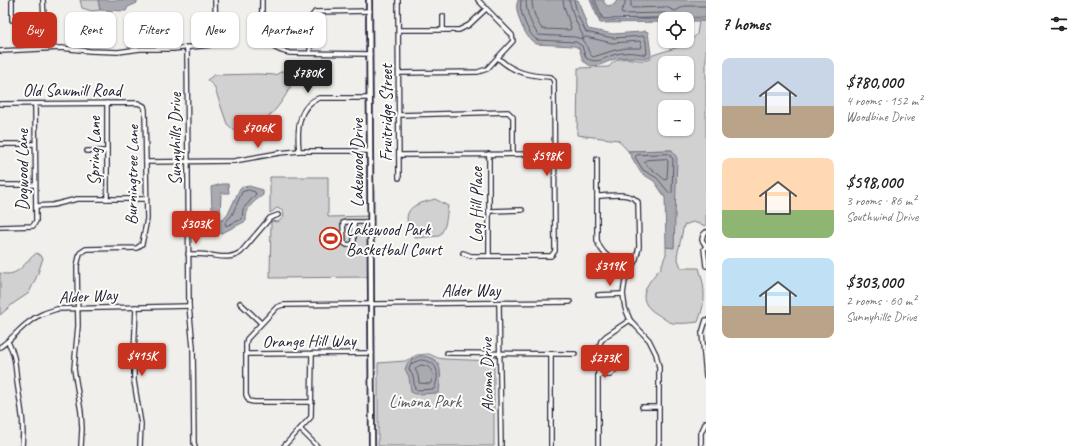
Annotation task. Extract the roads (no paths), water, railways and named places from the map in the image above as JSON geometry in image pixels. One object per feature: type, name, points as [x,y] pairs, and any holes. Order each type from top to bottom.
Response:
[{"type":"street","points":[[12,0],[12,12]]},
{"type":"street","points":[[43,0],[44,12]]},
{"type":"street","points":[[0,51],[61,48],[118,52],[140,49],[173,49],[210,46],[216,39],[215,0]]},
{"type":"street","points":[[262,0],[262,27],[265,38],[271,46],[280,51],[290,53],[370,54]]},
{"type":"street","name":"Lakewood Drive","points":[[370,0],[372,446]]},
{"type":"street","name":"Fruitridge Street","points":[[398,0],[399,178]]},
{"type":"street","points":[[399,73],[478,72],[486,69],[498,58],[513,41],[512,35],[478,0]]},
{"type":"street","points":[[399,30],[459,30],[469,25],[486,9]]},
{"type":"street","points":[[310,53],[311,17],[315,12],[370,12]]},
{"type":"street","points":[[443,16],[443,30]]},
{"type":"street","name":"Sunnyhills Drive","points":[[187,47],[189,306],[193,347],[195,446]]},
{"type":"street","points":[[463,253],[471,256],[550,256],[555,251],[554,81],[551,77],[533,76],[518,72],[498,58]]},
{"type":"street","points":[[299,151],[299,124],[311,101],[319,98],[370,98]]},
{"type":"street","name":"Spring Lane","points":[[107,103],[107,199]]},
{"type":"street","name":"Old Sawmill Road","points":[[0,104],[138,103],[144,106]]},
{"type":"street","name":"Dogwood Lane","points":[[0,227],[33,226],[36,221],[35,104]]},
{"type":"street","name":"Burningtree Lane","points":[[78,308],[78,266],[80,253],[86,249],[137,248],[142,244],[147,219],[144,106]]},
{"type":"street","points":[[399,115],[508,112],[514,117],[513,154]]},
{"type":"street","points":[[0,144],[35,144]]},
{"type":"street","points":[[87,151],[107,151]]},
{"type":"street","points":[[146,162],[234,161],[299,151],[370,151]]},
{"type":"street","name":"Log Hill Place","points":[[489,154],[489,256]]},
{"type":"street","points":[[399,155],[555,154]]},
{"type":"street","points":[[597,159],[597,240],[599,247],[605,254],[630,270]]},
{"type":"street","points":[[0,185],[36,185]]},
{"type":"street","points":[[597,196],[629,196],[638,202],[638,247],[636,259],[625,282],[623,294],[625,308],[630,320],[649,340],[656,354],[659,367],[658,446]]},
{"type":"street","points":[[36,206],[53,205],[76,199],[146,199]]},
{"type":"street","points":[[489,211],[522,210]]},
{"type":"street","points":[[188,254],[207,254],[228,257],[235,256],[241,252],[270,218],[278,215]]},
{"type":"street","points":[[354,222],[354,242],[347,245],[344,243],[343,239],[344,222],[354,222],[371,222]]},
{"type":"street","points":[[706,232],[703,235],[702,240],[706,246],[704,249],[706,266]]},
{"type":"street","points":[[598,295],[623,294]]},
{"type":"street","name":"Alder Way","points":[[312,402],[254,402],[249,401],[246,395],[247,339],[277,307],[282,305],[570,302]]},
{"type":"street","points":[[240,303],[261,323]]},
{"type":"street","name":"Alcoma Drive","points":[[499,303],[501,446]]},
{"type":"street","name":"Alder Way","points":[[0,347],[8,342],[28,322],[41,314],[57,309],[189,306]]},
{"type":"street","points":[[136,307],[134,381],[141,424],[140,446]]},
{"type":"street","points":[[78,308],[74,369],[81,412],[81,446]]},
{"type":"street","points":[[598,446],[598,350],[600,341],[630,320]]},
{"type":"street","points":[[706,320],[702,333],[706,376]]},
{"type":"street","points":[[8,342],[15,356],[17,381],[23,417],[22,446]]},
{"type":"street","name":"Orange Hill Way","points":[[246,354],[372,353]]},
{"type":"street","points":[[448,353],[574,354]]},
{"type":"street","points":[[284,446],[312,417],[312,354]]},
{"type":"street","points":[[551,354],[552,446]]},
{"type":"street","points":[[598,375],[610,375],[615,370]]},
{"type":"street","points":[[642,407],[659,407]]},
{"type":"street","points":[[701,446],[701,433],[706,422]]},
{"type":"street","points":[[300,430],[317,446]]},
{"type":"water","points":[[98,0],[137,0],[137,3],[128,7],[126,11],[100,10]]},
{"type":"water","points":[[518,0],[578,0],[588,29],[613,34],[648,32],[651,55],[649,58],[620,58],[600,65],[591,66],[583,61],[579,48],[574,46],[536,44],[526,34],[521,24],[517,9]]},
{"type":"water","points":[[590,0],[592,0],[601,21],[658,19],[658,22],[600,23]]},
{"type":"water","points":[[593,0],[604,0],[604,3],[608,6],[615,4],[617,0],[706,0],[706,17],[694,17],[694,12],[658,12],[658,18],[601,19]]},
{"type":"water","points":[[694,18],[706,18],[706,21],[694,21]]},
{"type":"water","points":[[672,150],[677,158],[674,248],[666,247],[665,197],[654,181],[641,173],[628,151]]},
{"type":"water","points":[[228,184],[229,193],[221,193],[220,220],[223,220],[228,214],[240,188],[249,186],[263,190],[263,195],[248,209],[246,221],[222,233],[213,232],[211,187]]},
{"type":"water","points":[[419,356],[433,359],[440,367],[439,393],[415,394],[411,392],[409,377],[405,369],[408,362]]},
{"type":"place","name":"Lakewood Park Basketball Court","points":[[331,239]]},
{"type":"park label","name":"Limona Park","points":[[425,401]]}]
